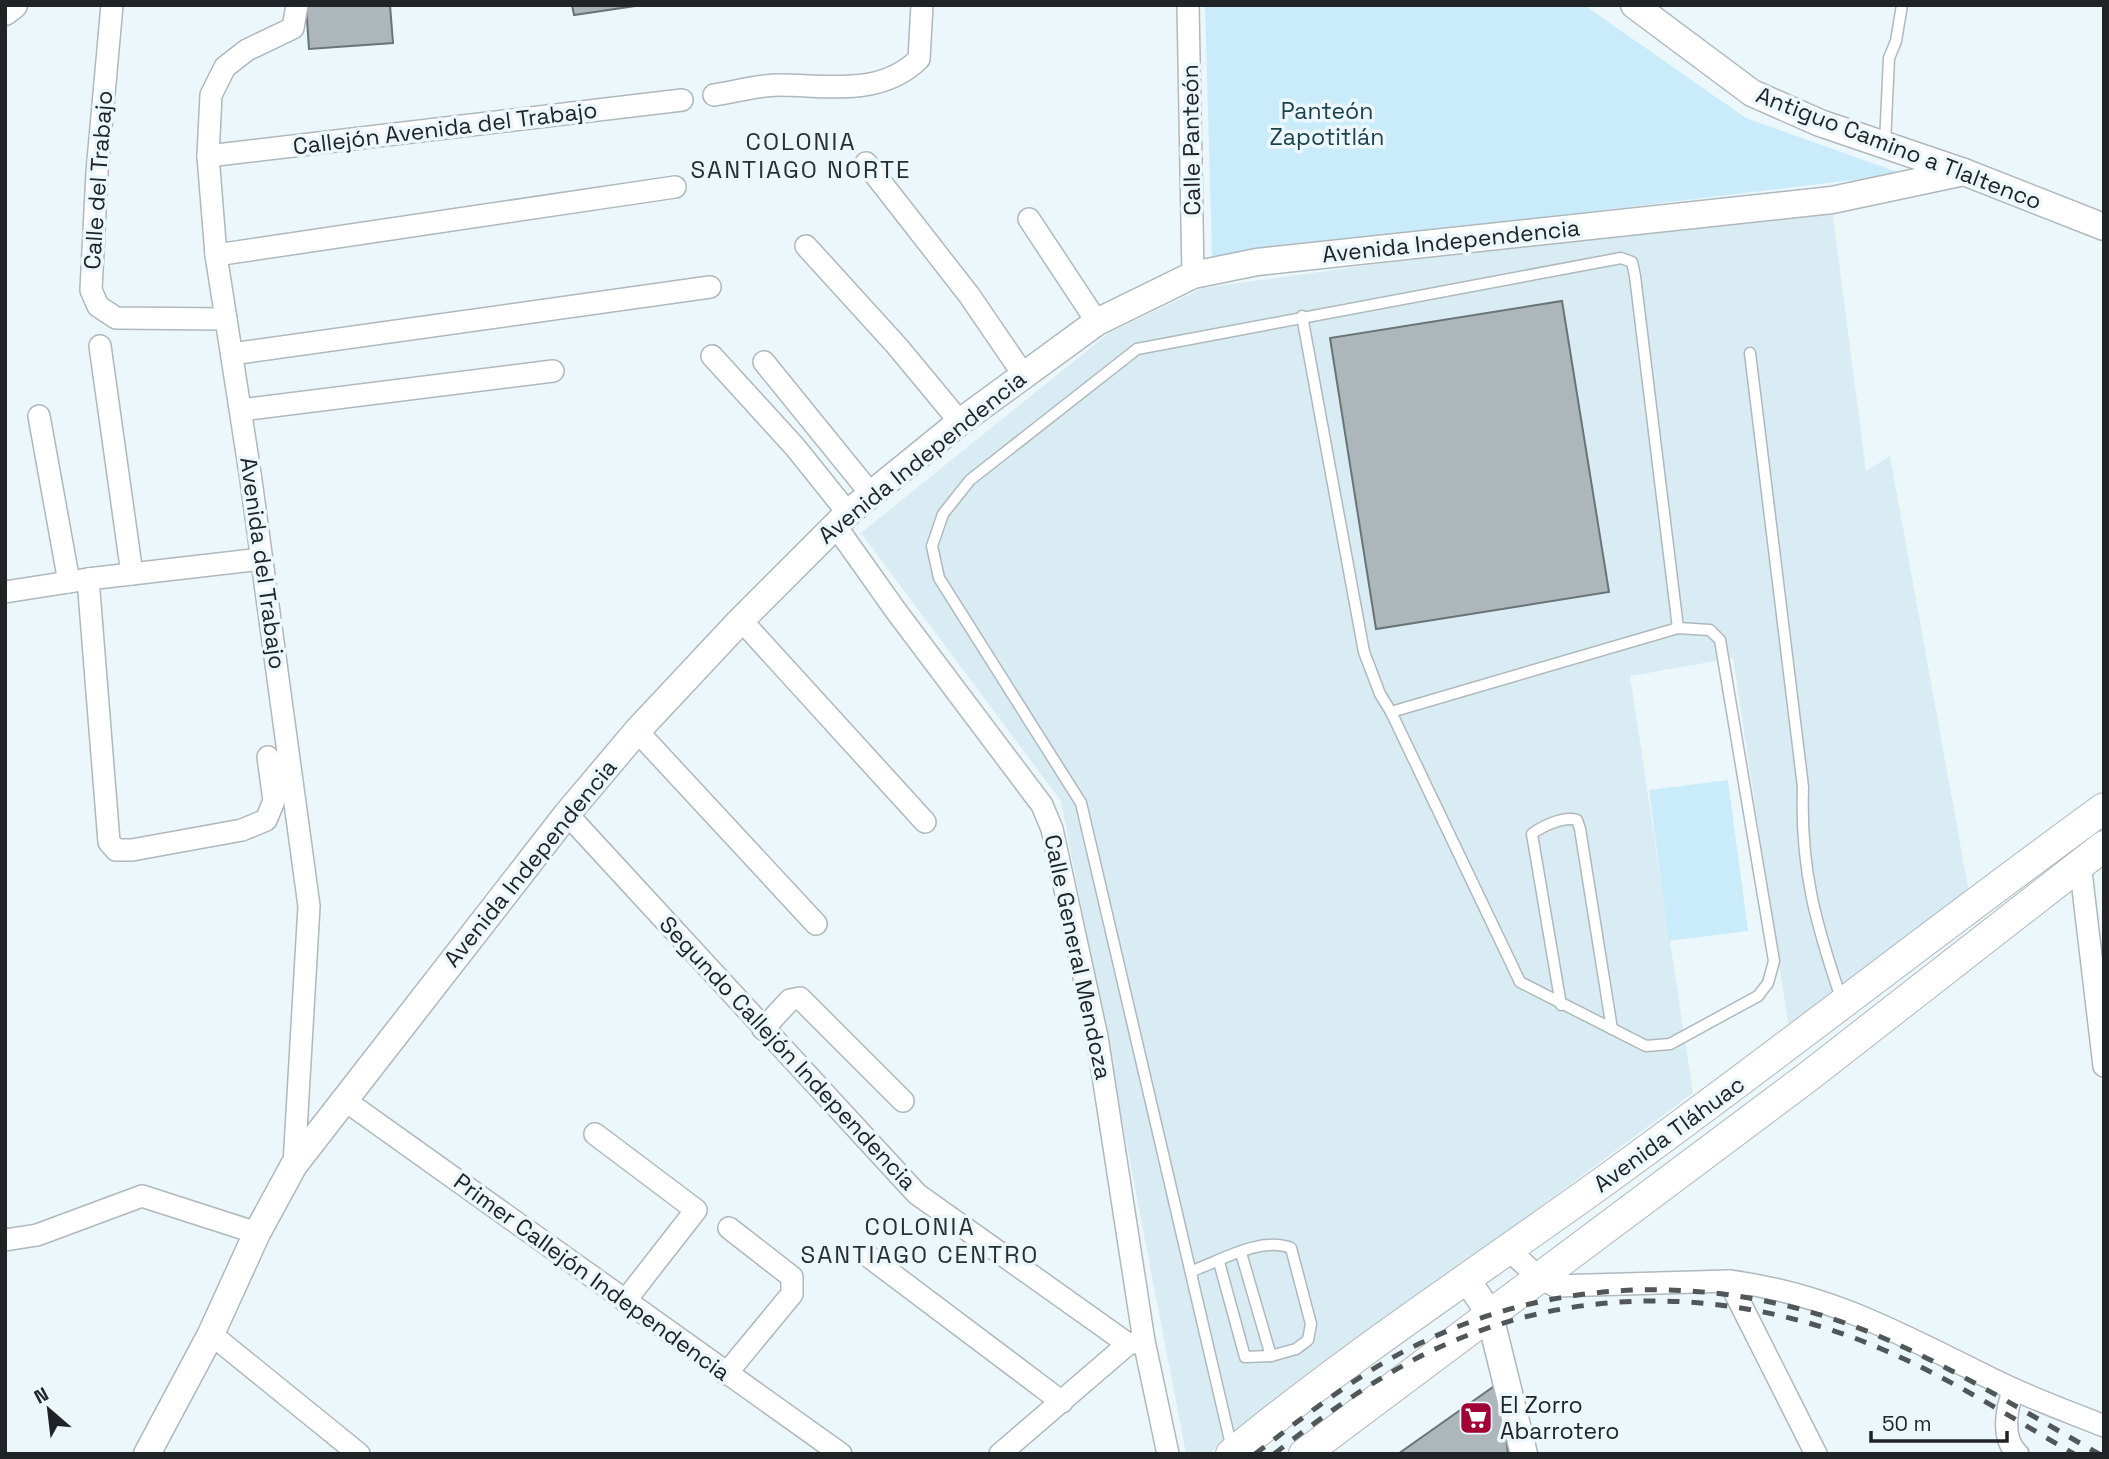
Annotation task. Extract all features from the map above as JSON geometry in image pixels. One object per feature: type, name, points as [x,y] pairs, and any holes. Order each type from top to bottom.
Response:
[{"type":"main road","name":"Avenida Tláhuac","points":[[1233,1453],[1330,1374],[1509,1250],[1789,1046],[2104,808]]},
{"type":"main road","name":"Avenida Tláhuac","points":[[1304,1454],[1489,1312],[1809,1076],[2092,854]]},
{"type":"main road","points":[[1789,1046],[1809,1076]]},
{"type":"street","points":[[5,12],[14,5]]},
{"type":"street","name":"Calle del Trabajo","points":[[112,5],[97,172],[91,290],[98,306],[116,317],[226,319]]},
{"type":"street","name":"Avenida del Trabajo","points":[[295,1165],[309,906],[241,410],[216,255],[208,156],[211,95],[225,67],[247,50],[293,28],[297,5]]},
{"type":"street","points":[[714,95],[777,85],[831,89],[854,87],[894,78],[919,59],[922,5]]},
{"type":"street","name":"Calle Panteón","points":[[1188,5],[1193,275]]},
{"type":"street","name":"Antiguo Camino a Tlaltenco","points":[[1634,5],[1752,93],[1885,146],[1964,172],[2104,227]]},
{"type":"street","name":"Callejón Avenida del Trabajo","points":[[208,156],[682,100]]},
{"type":"street","points":[[866,163],[969,295],[1023,374]]},
{"type":"street","name":"Avenida Independencia","points":[[147,1454],[211,1334],[257,1233],[295,1165],[343,1099],[567,814],[637,731],[740,620],[841,519],[1023,374],[1097,322],[1193,275],[1257,262],[1832,200],[1964,172]]},
{"type":"street","points":[[216,255],[675,187]]},
{"type":"street","points":[[1030,219],[1097,322]]},
{"type":"street","points":[[806,246],[897,346],[960,422]]},
{"type":"street","points":[[232,354],[710,287]]},
{"type":"street","points":[[100,346],[132,574]]},
{"type":"street","name":"Calle General Mendoza","points":[[712,356],[795,447],[896,611],[1042,805],[1052,829],[1097,1037],[1136,1343],[1168,1454]]},
{"type":"street","points":[[764,362],[871,494]]},
{"type":"street","points":[[241,410],[553,371]]},
{"type":"street","points":[[39,416],[78,580],[108,842],[116,850],[132,850],[243,831],[266,820],[274,801],[268,757]]},
{"type":"street","points":[[5,592],[78,580],[261,559]]},
{"type":"street","points":[[740,620],[925,822]]},
{"type":"street","points":[[637,731],[816,923]]},
{"type":"street","name":"Segundo Callejón Independencia","points":[[567,814],[917,1194],[1136,1343]]},
{"type":"street","points":[[2092,854],[2104,1066]]},
{"type":"street","points":[[763,1029],[790,1000],[800,998],[903,1101]]},
{"type":"street","name":"Primer Callejón Independencia","points":[[343,1099],[841,1454]]},
{"type":"street","points":[[595,1134],[694,1205],[696,1210],[625,1301]]},
{"type":"street","points":[[5,1240],[37,1235],[142,1196],[257,1233]]},
{"type":"street","points":[[726,1374],[792,1294],[793,1285],[792,1277],[730,1228]]},
{"type":"street","points":[[1509,1250],[1538,1278],[1555,1286],[1729,1281],[1757,1285],[1868,1317],[2014,1390],[2104,1426]]},
{"type":"street","points":[[867,1256],[1062,1402]]},
{"type":"street","points":[[1466,1279],[1489,1312],[1524,1454]]},
{"type":"street","points":[[1729,1281],[1815,1454]]},
{"type":"street","points":[[211,1334],[359,1454]]},
{"type":"street","points":[[1000,1454],[1136,1343]]},
{"type":"street","points":[[2014,1390],[2007,1435],[2011,1448],[2018,1454]]},
{"type":"lane","points":[[1885,146],[1889,58],[1896,41],[1902,5]]},
{"type":"lane","points":[[1233,1453],[1082,803],[939,578],[932,546],[943,514],[970,480],[1137,349],[1621,258],[1632,262],[1678,628]]},
{"type":"lane","points":[[1302,316],[1364,652],[1380,694],[1520,982],[1646,1046],[1670,1044],[1758,996],[1768,983],[1774,961],[1720,640],[1710,630],[1678,628],[1391,712]]},
{"type":"lane","points":[[1750,353],[1801,774],[1801,836],[1805,874],[1820,937],[1843,1004]]},
{"type":"lane","points":[[1561,1005],[1532,834],[1539,828],[1571,818],[1577,820],[1580,829],[1612,1029]]},
{"type":"lane","points":[[1192,1271],[1241,1253],[1281,1244],[1292,1248],[1311,1324],[1308,1340],[1296,1349],[1271,1356],[1245,1357],[1219,1262]]},
{"type":"lane","points":[[1241,1253],[1271,1356]]},
{"type":"shaded area","points":[[1831,201],[1866,471],[1890,456],[1973,915],[1791,1043],[1733,658],[1630,676],[1693,1093],[1208,1454],[1186,1454],[1061,801],[861,533],[1110,332],[1203,288]]},
{"type":"green space","name":"Panteón Zapotitlán","points":[[1205,5],[1584,5],[1746,118],[1903,174],[1212,257]]},
{"type":"green space","points":[[1728,780],[1748,931],[1669,941],[1649,790]]},
{"type":"building","points":[[306,5],[390,5],[393,43],[309,49]]},
{"type":"building","points":[[572,5],[642,5],[574,15]]},
{"type":"building","points":[[1562,301],[1609,592],[1376,629],[1330,338]]},
{"type":"building","name":"El Zorro Abarrotero","points":[[1500,1382],[1508,1454],[1398,1454]]},
{"type":"railway","points":[[1255,1454],[1359,1378],[1427,1340],[1481,1318],[1536,1302],[1593,1293],[1650,1290],[1707,1292],[1763,1301],[1819,1315],[1874,1334],[1960,1375],[2099,1454]]},
{"type":"railway","points":[[1274,1454],[1381,1378],[1419,1357],[1475,1332],[1533,1315],[1591,1305],[1650,1301],[1710,1304],[1769,1313],[1827,1329],[1884,1350],[1933,1373],[2074,1454]]},
{"type":"place","name":"El Zorro Abarrotero","points":[[1476,1418]]},
{"type":"district","name":"COLONIA SANTIAGO NORTE","points":[[801,156]]},
{"type":"district","name":"COLONIA SANTIAGO CENTRO","points":[[920,1241]]}]
